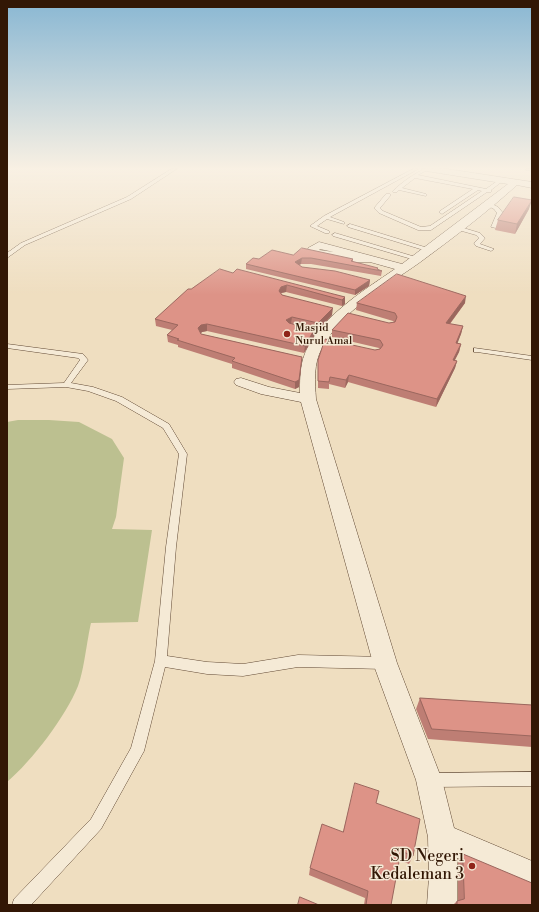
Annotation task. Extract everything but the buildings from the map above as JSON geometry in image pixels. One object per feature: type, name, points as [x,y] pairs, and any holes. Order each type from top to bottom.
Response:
[{"type":"street","points":[[442,905],[444,877],[442,837],[429,780],[385,663],[308,399],[302,358],[325,338],[347,307],[373,281],[417,259],[478,211]]},
{"type":"street","points":[[369,259],[417,259]]},
{"type":"street","points":[[241,382],[266,391],[308,399]]},
{"type":"street","points":[[442,837],[532,876]]},
{"type":"lane","points":[[7,248],[18,241],[86,211]]},
{"type":"lane","points":[[7,256],[24,244],[101,211]]},
{"type":"lane","points":[[326,232],[313,226],[338,211]]},
{"type":"lane","points":[[380,211],[420,229],[431,228],[463,211]]},
{"type":"lane","points":[[494,227],[500,213],[498,211]]},
{"type":"lane","points":[[326,217],[342,223]]},
{"type":"lane","points":[[350,226],[417,259]]},
{"type":"lane","points":[[457,228],[478,234],[482,238],[477,243],[478,245],[491,249]]},
{"type":"lane","points":[[335,235],[417,259]]},
{"type":"lane","points":[[7,346],[80,356],[84,360],[66,385]]},
{"type":"lane","points":[[477,350],[532,358]]},
{"type":"lane","points":[[7,387],[66,385],[90,390],[119,400],[166,426],[183,454],[171,547],[161,661],[137,751],[96,824],[20,905]]},
{"type":"lane","points":[[161,661],[207,668],[243,670],[298,661],[385,663]]},
{"type":"lane","points":[[429,780],[532,779]]},
{"type":"green space","points":[[18,420],[79,422],[112,439],[124,458],[116,517],[112,529],[152,530],[138,622],[91,623],[82,672],[73,698],[57,724],[37,750],[7,782],[7,422]]},
{"type":"place","name":"Masjid Nurul Amal","points":[[287,334]]},
{"type":"place","name":"SD Negeri Kedaleman 3","points":[[472,866]]}]
